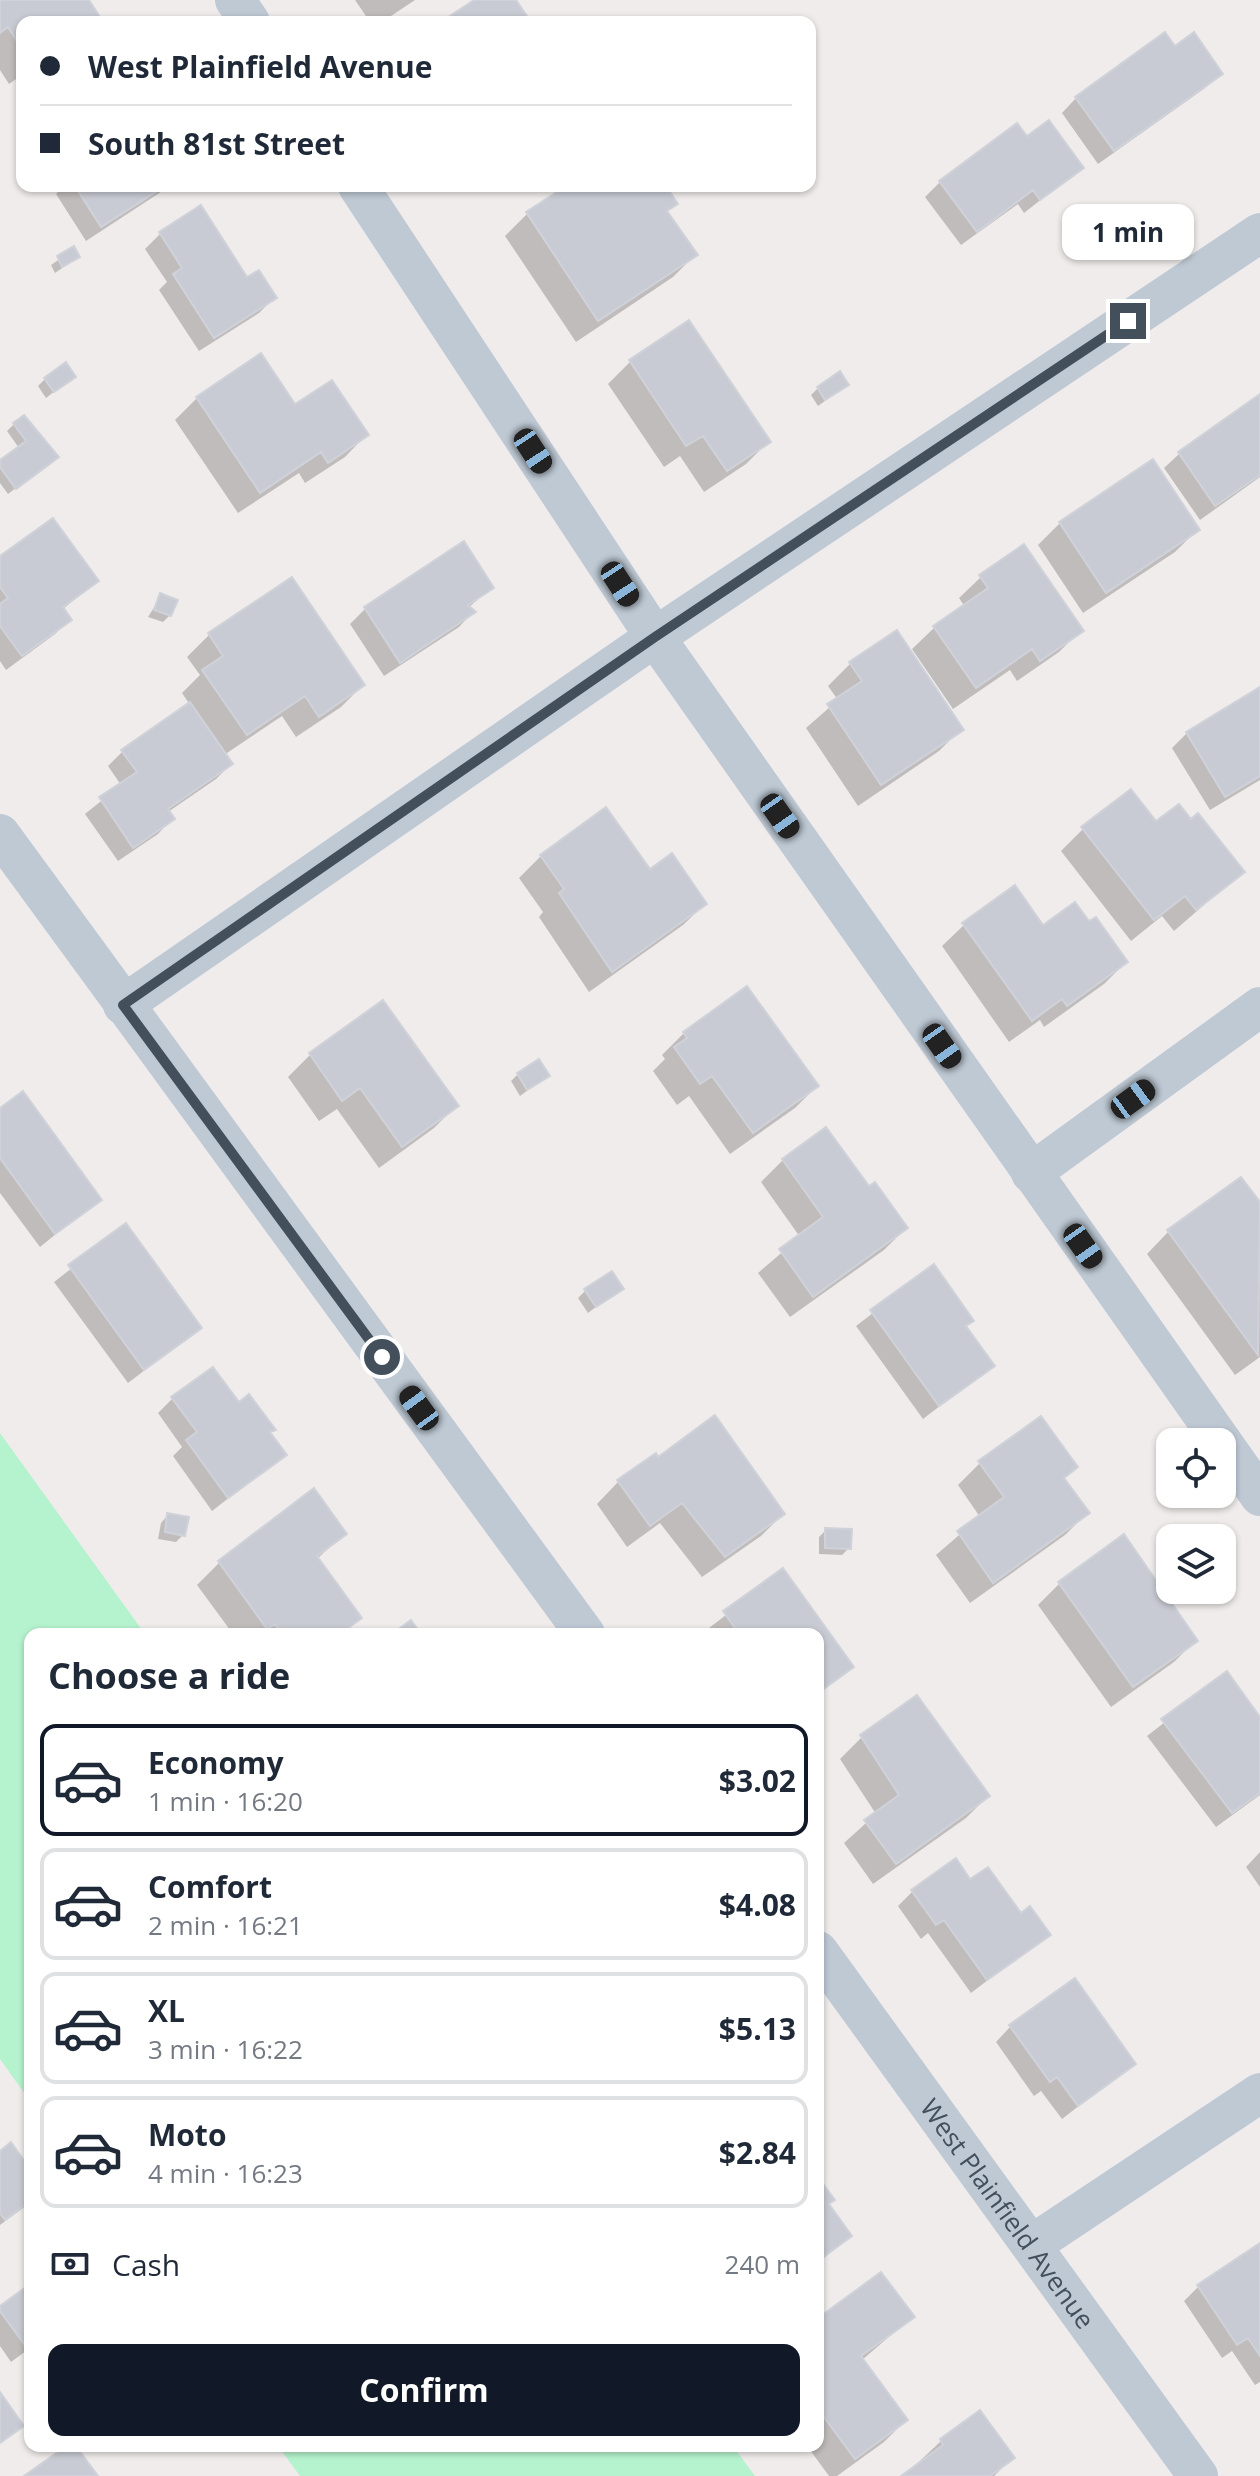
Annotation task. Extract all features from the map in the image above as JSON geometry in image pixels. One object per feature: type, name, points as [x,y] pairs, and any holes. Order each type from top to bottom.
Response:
[{"type":"street","points":[[362,192],[655,637],[1212,1428]]},
{"type":"street","points":[[123,1005],[655,637],[1260,233]]},
{"type":"street","points":[[0,834],[581,1628]]},
{"type":"street","points":[[1031,1173],[1260,1007]]},
{"type":"street","points":[[1236,1462],[1260,1496]]},
{"type":"street","name":"West Plainfield Avenue","points":[[824,1959],[1198,2476]]},
{"type":"street","points":[[1033,2244],[1260,2093]]},
{"type":"green space","points":[[0,1433],[141,1628],[24,1628],[24,2093],[0,2059]]},
{"type":"green space","points":[[282,2452],[737,2452],[755,2476],[300,2476]]},
{"type":"building","points":[[0,0],[89,0],[99,16],[16,16],[16,40],[8,27],[0,33]]},
{"type":"building","points":[[474,0],[516,0],[527,16],[450,16]]},
{"type":"building","points":[[1165,32],[1175,46],[1194,32],[1223,74],[1114,151],[1075,97]]},
{"type":"building","points":[[1049,120],[1084,168],[1040,200],[1033,190],[977,232],[939,181],[1017,123],[1027,136]]},
{"type":"building","points":[[79,192],[156,192],[101,227]]},
{"type":"building","points":[[557,192],[670,192],[678,204],[667,211],[698,255],[598,321],[526,212]]},
{"type":"building","points":[[201,205],[247,277],[259,270],[277,298],[214,338],[173,274],[182,268],[159,232]]},
{"type":"building","points":[[74,246],[80,257],[62,267],[57,256]]},
{"type":"building","points":[[689,320],[771,442],[727,471],[703,436],[686,446],[629,360]]},
{"type":"building","points":[[261,353],[295,404],[332,380],[369,435],[328,463],[321,452],[260,493],[196,397]]},
{"type":"building","points":[[66,362],[76,377],[54,392],[44,378]]},
{"type":"building","points":[[840,371],[849,385],[825,400],[817,387]]},
{"type":"building","points":[[1260,394],[1260,475],[1215,506],[1178,452]]},
{"type":"building","points":[[24,415],[59,457],[16,489],[0,467],[0,460],[26,441],[13,423]]},
{"type":"building","points":[[1153,459],[1200,530],[1106,593],[1059,522]]},
{"type":"building","points":[[53,518],[99,581],[63,607],[72,620],[22,656],[0,626],[0,604],[8,598],[0,587],[0,556]]},
{"type":"building","points":[[464,541],[494,588],[468,605],[476,612],[400,663],[364,607]]},
{"type":"building","points":[[1024,544],[1084,631],[1040,661],[1032,649],[976,688],[933,626],[988,588],[979,575]]},
{"type":"building","points":[[292,577],[365,685],[319,717],[305,696],[247,735],[202,670],[223,656],[208,633]]},
{"type":"building","points":[[160,593],[178,600],[171,616],[154,610]]},
{"type":"building","points":[[897,630],[964,730],[881,785],[827,704],[862,681],[849,662]]},
{"type":"building","points":[[1260,687],[1260,776],[1225,797],[1186,732]]},
{"type":"building","points":[[190,702],[233,764],[168,809],[175,819],[133,848],[99,797],[137,772],[121,750]]},
{"type":"building","points":[[1131,789],[1156,821],[1179,804],[1191,819],[1198,813],[1245,872],[1196,910],[1185,896],[1154,920],[1081,827]]},
{"type":"building","points":[[606,807],[650,869],[672,853],[707,904],[612,972],[559,893],[564,889],[540,855]]},
{"type":"building","points":[[1015,885],[1043,925],[1075,902],[1089,921],[1096,917],[1128,962],[1067,1006],[1062,999],[1032,1021],[962,923]]},
{"type":"building","points":[[747,986],[819,1086],[753,1133],[712,1076],[700,1084],[674,1047],[687,1038],[683,1032]]},
{"type":"building","points":[[383,1000],[459,1106],[402,1147],[360,1088],[342,1101],[309,1053]]},
{"type":"building","points":[[539,1059],[550,1076],[527,1090],[517,1073]]},
{"type":"building","points":[[23,1091],[102,1200],[55,1234],[0,1158],[0,1108]]},
{"type":"building","points":[[826,1127],[869,1186],[875,1182],[908,1228],[813,1297],[779,1249],[823,1217],[782,1159]]},
{"type":"building","points":[[1241,1177],[1260,1202],[1258,1355],[1167,1230]]},
{"type":"building","points":[[126,1223],[202,1328],[144,1370],[68,1265]]},
{"type":"building","points":[[934,1264],[974,1321],[966,1326],[995,1366],[939,1406],[870,1310]]},
{"type":"building","points":[[612,1271],[624,1289],[596,1307],[584,1289]]},
{"type":"building","points":[[213,1367],[239,1402],[249,1394],[276,1430],[270,1432],[287,1455],[228,1498],[186,1440],[197,1432],[171,1397]]},
{"type":"building","points":[[715,1415],[785,1514],[725,1557],[682,1503],[650,1526],[617,1480],[656,1453],[658,1457]]},
{"type":"building","points":[[1041,1416],[1078,1467],[1064,1478],[1090,1513],[993,1583],[957,1531],[1004,1497],[978,1461]]},
{"type":"building","points":[[314,1488],[347,1534],[317,1556],[362,1618],[348,1628],[278,1628],[275,1624],[266,1628],[218,1561]]},
{"type":"building","points":[[167,1513],[189,1517],[185,1536],[165,1532]]},
{"type":"building","points":[[825,1528],[852,1529],[851,1549],[825,1548]]},
{"type":"building","points":[[1124,1534],[1156,1580],[1156,1604],[1172,1604],[1198,1641],[1133,1687],[1058,1582]]},
{"type":"building","points":[[783,1568],[854,1667],[824,1689],[824,1628],[735,1628],[723,1611]]},
{"type":"building","points":[[411,1620],[417,1628],[400,1628]]},
{"type":"building","points":[[1227,1671],[1260,1717],[1260,1793],[1232,1813],[1161,1719]]},
{"type":"building","points":[[917,1695],[990,1796],[896,1864],[864,1820],[899,1795],[860,1735]]},
{"type":"building","points":[[956,1858],[970,1879],[988,1867],[1021,1913],[1030,1906],[1051,1935],[987,1980],[944,1920],[936,1925],[911,1890]]},
{"type":"building","points":[[1075,1978],[1136,2064],[1078,2106],[1057,2077],[1050,2082],[1009,2025]]},
{"type":"building","points":[[11,2142],[24,2160],[24,2206],[5,2220],[0,2213],[0,2151]]},
{"type":"building","points":[[824,2185],[835,2200],[829,2204],[852,2236],[824,2257]]},
{"type":"building","points":[[1260,2243],[1260,2356],[1248,2338],[1237,2345],[1197,2285]]},
{"type":"building","points":[[881,2272],[915,2317],[861,2356],[908,2420],[855,2459],[824,2417],[824,2314]]},
{"type":"building","points":[[24,2288],[24,2344],[0,2311],[0,2306]]},
{"type":"building","points":[[0,2392],[24,2426],[0,2443]]},
{"type":"building","points":[[980,2410],[1015,2458],[990,2476],[901,2476],[943,2445],[940,2439]]},
{"type":"building","points":[[58,2452],[80,2452],[98,2476],[24,2476]]},
{"type":"route","points":[[382,1357],[123,1005],[655,637],[1128,321]]}]
